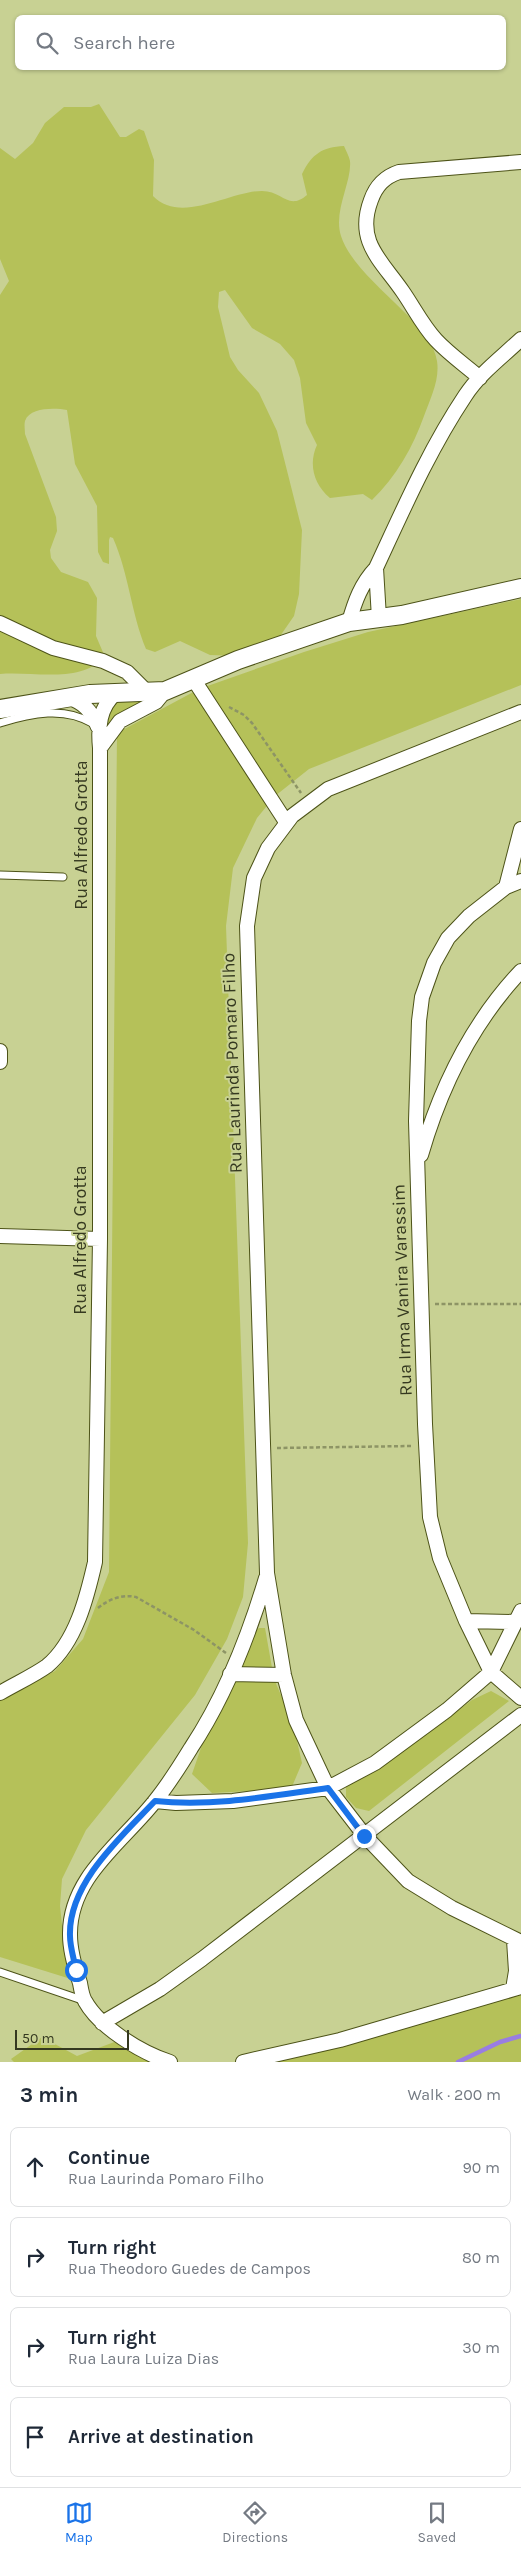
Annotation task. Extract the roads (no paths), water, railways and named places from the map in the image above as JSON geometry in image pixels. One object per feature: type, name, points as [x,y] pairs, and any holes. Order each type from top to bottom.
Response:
[{"type":"street","points":[[480,378],[435,340],[395,280],[378,261],[366,237],[366,212],[379,184],[386,176],[399,172],[521,162]]},
{"type":"street","points":[[348,622],[356,598],[366,579],[376,568],[415,483],[465,395],[521,339]]},
{"type":"street","points":[[376,568],[379,618]]},
{"type":"street","points":[[0,709],[90,694],[165,691],[238,660],[348,622],[402,615],[521,588]]},
{"type":"street","points":[[0,623],[53,648],[102,661],[127,672],[147,692]]},
{"type":"street","points":[[194,680],[286,822]]},
{"type":"street","name":"Rua Alfredo Grotta","points":[[100,748],[120,721],[156,702],[165,691]]},
{"type":"street","name":"Rua Alfredo Grotta","points":[[0,1693],[47,1665],[62,1649],[73,1630],[90,1586],[95,1562],[100,1239],[100,748],[98,727],[106,703],[116,693]]},
{"type":"street","points":[[67,697],[81,702],[92,713],[98,727]]},
{"type":"street","name":"Rua Laurinda Pomaro Filho","points":[[517,1941],[452,1908],[408,1881],[364,1836],[328,1788],[296,1720],[284,1675],[267,1573],[247,926],[254,878],[268,848],[286,822],[308,804],[328,789],[521,712]]},
{"type":"street","points":[[506,887],[521,829]]},
{"type":"street","name":"Rua Irma Vanira Varassim","points":[[521,881],[506,887],[469,916],[448,938],[434,964],[422,997],[418,1048],[417,1168],[430,1517],[440,1558],[466,1620],[491,1672],[521,1698]]},
{"type":"street","points":[[417,1168],[431,1120],[456,1063],[478,1023],[521,971]]},
{"type":"street","points":[[0,1051],[0,1062]]},
{"type":"street","points":[[0,1236],[100,1239]]},
{"type":"street","name":"Rua Laurinda Pomaro Filho","points":[[85,2001],[70,1936],[72,1910],[82,1888],[107,1852],[155,1801],[193,1746],[230,1674],[256,1612],[267,1573]]},
{"type":"street","points":[[155,1801],[176,1804],[233,1801],[328,1788],[375,1762],[447,1710],[491,1672],[518,1617],[466,1620]]},
{"type":"street","points":[[230,1674],[284,1675]]},
{"type":"street","points":[[102,2023],[160,1989],[521,1715]]},
{"type":"street","points":[[243,2062],[340,2040],[517,1988],[517,1941]]},
{"type":"street","points":[[85,2001],[102,2023],[153,2057],[170,2062]]},
{"type":"lane","points":[[0,723],[34,714],[63,713],[80,716],[98,727]]},
{"type":"lane","points":[[0,875],[63,877]]},
{"type":"lane","points":[[0,1972],[85,2001]]},
{"type":"waterway","points":[[458,2062],[500,2042],[521,2036]]}]
